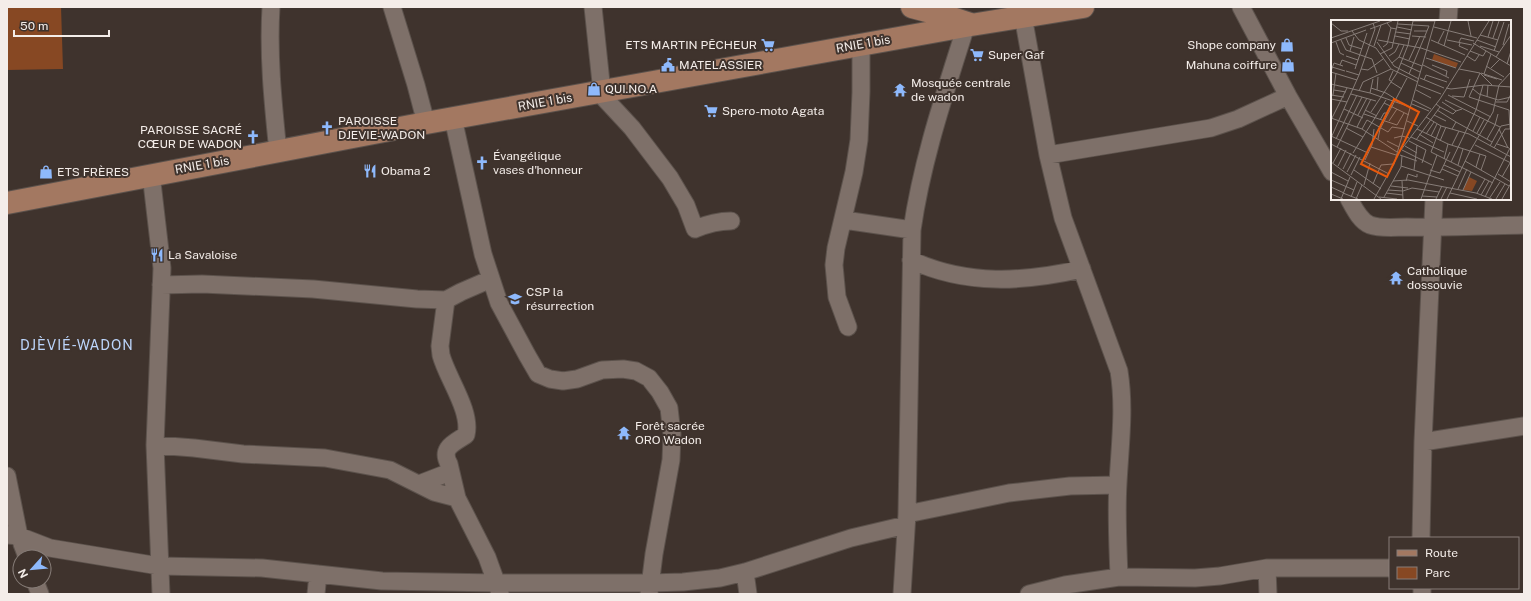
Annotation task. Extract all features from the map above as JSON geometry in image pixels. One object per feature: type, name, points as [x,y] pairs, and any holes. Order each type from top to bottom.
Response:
[{"type":"main road","points":[[912,7],[946,16],[968,25]]},
{"type":"main road","name":"RNIE 1 bis","points":[[7,203],[151,174],[278,152],[452,118],[968,25],[1014,11],[1083,7]]},
{"type":"street","points":[[271,7],[269,31],[271,79],[278,152]]},
{"type":"street","points":[[392,7],[426,123]]},
{"type":"street","points":[[593,7],[602,92],[605,100],[632,128],[670,178],[686,205],[694,229],[722,221],[731,221]]},
{"type":"street","points":[[1241,7],[1288,96],[1331,170]]},
{"type":"street","points":[[1448,20],[1449,7]]},
{"type":"street","points":[[1014,11],[1063,218],[1119,371],[1122,427],[1117,485],[1119,577]]},
{"type":"street","points":[[902,594],[906,520],[912,230],[924,168],[968,25]]},
{"type":"street","points":[[848,326],[837,297],[834,280],[834,265],[836,248],[844,220],[854,172],[859,140],[862,92],[861,45]]},
{"type":"street","points":[[1048,155],[1211,128],[1238,119],[1288,96]]},
{"type":"street","points":[[452,118],[483,254],[491,279],[500,303],[538,374],[550,379],[563,381],[577,380],[602,370],[623,369],[636,371],[649,378],[660,392],[669,408],[672,434],[671,460],[654,554],[650,589]]},
{"type":"street","points":[[151,174],[162,268],[155,445],[161,594]]},
{"type":"street","points":[[1350,200],[1360,217],[1370,225],[1380,227],[1432,228],[1524,225]]},
{"type":"street","points":[[1422,537],[1423,442],[1434,200]]},
{"type":"street","points":[[844,220],[912,230]]},
{"type":"street","points":[[911,260],[920,265],[958,275],[1001,280],[1047,277],[1082,270]]},
{"type":"street","points":[[161,285],[202,284],[313,289],[417,299],[446,300],[491,279]]},
{"type":"street","points":[[446,300],[440,346],[441,356],[465,415],[467,431],[466,436],[448,447],[445,454],[457,498],[487,557],[499,589]]},
{"type":"street","points":[[1423,442],[1524,426]]},
{"type":"street","points":[[155,445],[243,454],[325,458],[390,470],[434,492],[457,498]]},
{"type":"street","points":[[419,484],[450,472]]},
{"type":"street","points":[[7,476],[13,536],[22,549]]},
{"type":"street","points":[[13,536],[50,548],[159,566],[262,568],[382,581],[499,589],[650,589],[683,582],[720,578],[745,572],[906,520],[1017,492],[1070,486],[1117,485]]},
{"type":"street","points":[[1267,568],[1268,594]]},
{"type":"street","points":[[1029,594],[1065,585],[1119,577],[1195,578],[1220,576],[1267,568],[1389,568]]},
{"type":"street","points":[[745,572],[748,594]]},
{"type":"street","points":[[316,594],[318,574]]},
{"type":"street","points":[[708,594],[720,578]]},
{"type":"green space","points":[[7,7],[61,7],[63,69],[7,70]]},
{"type":"place","name":"ETS MARTIN PÊCHEUR","points":[[768,45]]},
{"type":"place","name":"Shope company","points":[[1287,45]]},
{"type":"place","name":"Super Gaf","points":[[977,55]]},
{"type":"place","name":"MATELASSIER","points":[[668,65]]},
{"type":"place","name":"Mahuna coiffure","points":[[1288,65]]},
{"type":"place","name":"QUI.NO.A","points":[[594,89]]},
{"type":"place","name":"Mosquée centrale de wadon","points":[[900,90]]},
{"type":"place","name":"Spero-moto Agata","points":[[711,111]]},
{"type":"place","name":"PAROISSE DJEVIE-WADON","points":[[327,128]]},
{"type":"place","name":"PAROISSE SACRÉ CŒUR DE WADON","points":[[253,137]]},
{"type":"place","name":"Évangélique vases d'honneur","points":[[482,163]]},
{"type":"place","name":"Obama 2","points":[[370,171]]},
{"type":"place","name":"ETS FRÈRES","points":[[46,172]]},
{"type":"place","name":"La Savaloise","points":[[157,255]]},
{"type":"place","name":"Catholique dossouvie","points":[[1396,278]]},
{"type":"place","name":"CSP la résurrection","points":[[515,299]]},
{"type":"place","name":"Forêt sacrée ORO Wadon","points":[[624,433]]},
{"type":"district","name":"DJÈVIÉ-WADON","points":[[77,345]]}]
